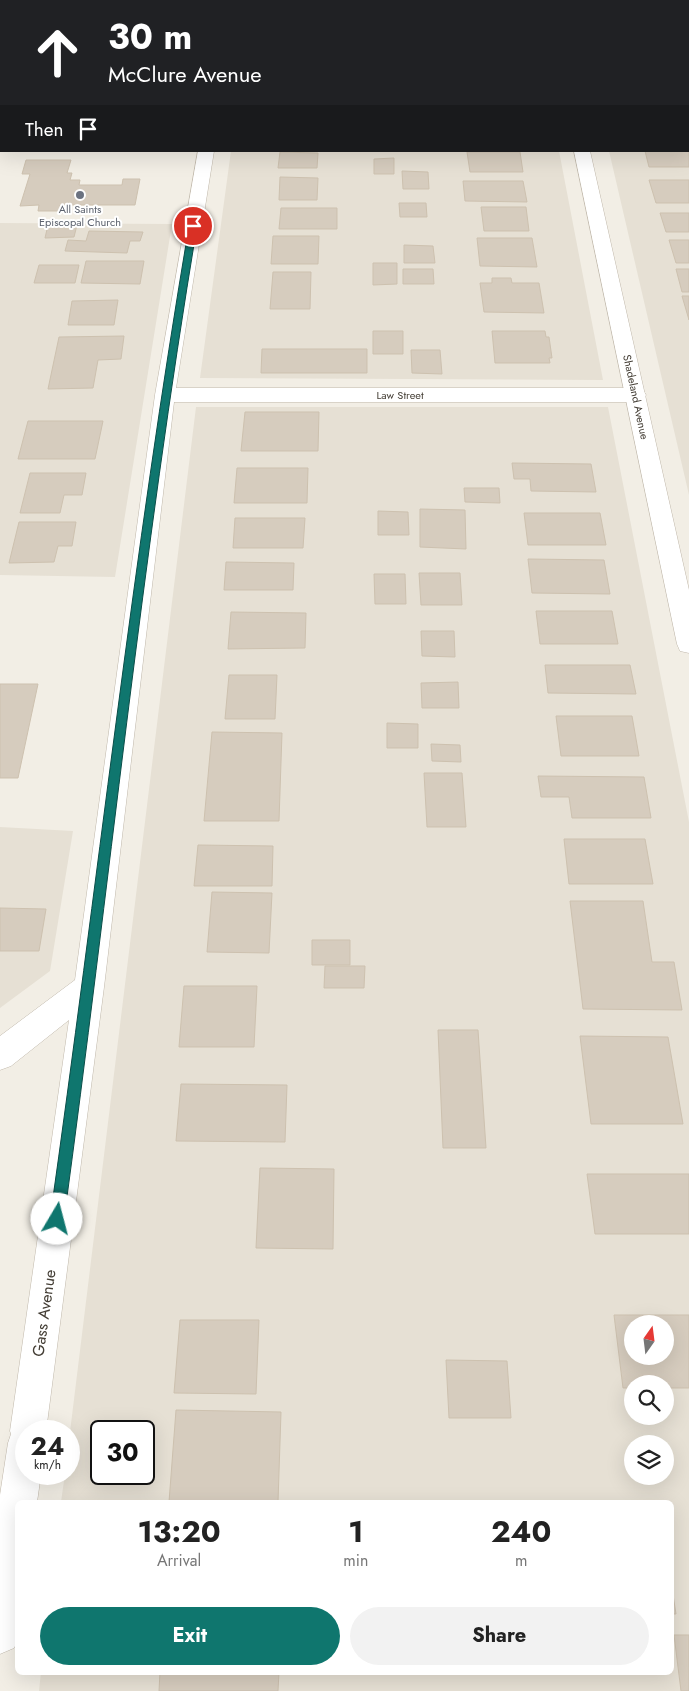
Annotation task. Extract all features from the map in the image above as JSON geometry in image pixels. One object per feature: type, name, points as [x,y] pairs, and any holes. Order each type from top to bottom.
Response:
[{"type":"street","name":"Gass Avenue","points":[[30,1420],[89,987],[165,395],[206,152]]},
{"type":"street","name":"Shadeland Avenue","points":[[582,152],[689,644]]},
{"type":"street","name":"Law Street","points":[[165,395],[636,395]]},
{"type":"street","points":[[0,1055],[89,987]]},
{"type":"street","points":[[18,1500],[20,1485]]},
{"type":"street","points":[[0,1634],[5,1561],[15,1519]]},
{"type":"shaded area","points":[[231,152],[559,152],[603,380],[200,378]]},
{"type":"shaded area","points":[[609,152],[689,152],[689,495]]},
{"type":"shaded area","points":[[0,223],[172,224],[115,577],[0,575]]},
{"type":"shaded area","points":[[196,407],[608,407],[689,822],[689,1691],[39,1691],[41,1675],[674,1675],[674,1500],[61,1500],[63,1485],[80,1485],[80,1420],[71,1420]]},
{"type":"shaded area","points":[[0,827],[73,831],[50,971],[0,1008]]},
{"type":"building","points":[[280,152],[318,153],[317,168],[278,168]]},
{"type":"building","points":[[467,152],[520,152],[523,172],[470,172]]},
{"type":"building","points":[[645,152],[689,152],[689,167],[649,167]]},
{"type":"building","points":[[394,158],[394,174],[374,174],[374,159]]},
{"type":"building","name":"All Saints Episcopal Church","points":[[26,160],[71,160],[67,173],[72,173],[70,180],[80,180],[79,185],[122,185],[123,179],[140,179],[135,205],[60,205],[59,211],[38,211],[39,205],[20,206],[30,174],[22,174]]},
{"type":"building","points":[[402,171],[428,172],[429,189],[403,189]]},
{"type":"building","points":[[280,177],[318,178],[317,200],[279,200]]},
{"type":"building","points":[[649,180],[689,180],[689,203],[656,203]]},
{"type":"building","points":[[463,181],[523,181],[527,202],[465,201]]},
{"type":"building","points":[[399,203],[426,203],[427,217],[400,217]]},
{"type":"building","points":[[481,207],[526,207],[529,231],[484,231]]},
{"type":"building","points":[[281,208],[337,208],[337,229],[279,229]]},
{"type":"building","points":[[660,213],[689,213],[689,232],[666,232]]},
{"type":"building","points":[[48,225],[77,225],[74,237],[45,238]]},
{"type":"building","points":[[89,231],[143,232],[140,241],[130,241],[127,253],[65,251],[68,240],[86,241]]},
{"type":"building","points":[[273,236],[319,236],[318,264],[271,264]]},
{"type":"building","points":[[477,238],[532,238],[537,267],[480,266]]},
{"type":"building","points":[[669,240],[689,240],[689,263],[676,263]]},
{"type":"building","points":[[404,245],[433,246],[435,263],[404,263]]},
{"type":"building","points":[[86,261],[144,261],[140,284],[81,283]]},
{"type":"building","points":[[373,263],[397,263],[397,284],[373,285]]},
{"type":"building","points":[[39,265],[79,265],[75,283],[34,283]]},
{"type":"building","points":[[403,269],[433,269],[434,284],[403,284]]},
{"type":"building","points":[[676,269],[689,269],[689,292],[682,292]]},
{"type":"building","points":[[273,272],[311,272],[310,309],[270,309]]},
{"type":"building","points":[[492,278],[511,278],[512,283],[539,283],[544,313],[484,312],[480,283],[492,283]]},
{"type":"building","points":[[682,296],[689,296],[689,320]]},
{"type":"building","points":[[118,300],[114,325],[68,325],[72,301]]},
{"type":"building","points":[[373,331],[403,331],[403,354],[373,354]]},
{"type":"building","points":[[492,331],[545,331],[546,337],[549,337],[552,358],[549,358],[550,363],[495,363]]},
{"type":"building","points":[[124,336],[121,359],[98,360],[93,388],[48,389],[59,337]]},
{"type":"building","points":[[262,349],[367,349],[367,373],[261,373]]},
{"type":"building","points":[[411,350],[440,350],[442,374],[412,373]]},
{"type":"building","points":[[245,412],[319,412],[318,451],[241,451]]},
{"type":"building","points":[[28,421],[103,421],[95,459],[18,459]]},
{"type":"building","points":[[512,463],[591,464],[596,492],[531,491],[530,479],[514,479]]},
{"type":"building","points":[[237,468],[308,468],[307,503],[234,503]]},
{"type":"building","points":[[30,473],[86,473],[82,495],[64,495],[60,513],[20,513]]},
{"type":"building","points":[[464,488],[499,488],[500,503],[465,502]]},
{"type":"building","points":[[420,509],[465,510],[466,549],[420,547]]},
{"type":"building","points":[[378,511],[408,512],[409,535],[378,535]]},
{"type":"building","points":[[524,513],[600,513],[606,545],[528,545]]},
{"type":"building","points":[[235,518],[305,518],[303,548],[233,548]]},
{"type":"building","points":[[19,522],[76,522],[72,546],[58,546],[54,562],[9,563]]},
{"type":"building","points":[[528,559],[604,560],[610,594],[532,593]]},
{"type":"building","points":[[226,562],[294,563],[293,590],[224,590]]},
{"type":"building","points":[[419,573],[460,573],[462,605],[421,605]]},
{"type":"building","points":[[374,574],[405,574],[406,604],[375,604]]},
{"type":"building","points":[[536,611],[612,611],[618,644],[540,644]]},
{"type":"building","points":[[231,612],[306,613],[305,648],[228,649]]},
{"type":"building","points":[[421,631],[454,631],[455,657],[422,656]]},
{"type":"building","points":[[545,665],[630,665],[636,694],[548,693]]},
{"type":"building","points":[[229,675],[277,675],[275,719],[225,719]]},
{"type":"building","points":[[458,682],[459,708],[422,708],[421,683]]},
{"type":"building","points":[[0,684],[38,684],[18,778],[0,778]]},
{"type":"building","points":[[556,716],[632,716],[639,756],[561,756]]},
{"type":"building","points":[[387,723],[418,724],[418,748],[387,748]]},
{"type":"building","points":[[212,732],[282,733],[279,821],[204,821]]},
{"type":"building","points":[[431,744],[460,745],[461,762],[432,761]]},
{"type":"building","points":[[424,773],[462,773],[466,827],[427,827]]},
{"type":"building","points":[[538,776],[644,777],[651,818],[572,818],[569,797],[541,797]]},
{"type":"building","points":[[564,839],[645,839],[653,884],[569,884]]},
{"type":"building","points":[[198,845],[273,846],[272,886],[194,886]]},
{"type":"building","points":[[212,892],[272,893],[269,953],[207,952]]},
{"type":"building","points":[[570,901],[643,901],[652,962],[674,962],[682,1010],[583,1009]]},
{"type":"building","points":[[0,908],[46,909],[39,951],[0,951]]},
{"type":"building","points":[[312,940],[350,940],[350,965],[312,965]]},
{"type":"building","points":[[325,966],[365,966],[364,988],[324,988]]},
{"type":"building","points":[[184,986],[257,986],[254,1047],[179,1047]]},
{"type":"building","points":[[438,1030],[478,1030],[486,1148],[443,1148]]},
{"type":"building","points":[[580,1036],[668,1037],[683,1124],[591,1124]]},
{"type":"building","points":[[181,1084],[287,1085],[285,1142],[176,1141]]},
{"type":"building","points":[[260,1168],[334,1169],[333,1249],[256,1248]]},
{"type":"building","points":[[587,1174],[689,1174],[689,1234],[595,1234]]},
{"type":"building","points":[[614,1315],[624,1315],[624,1365],[674,1365],[674,1315],[689,1315],[689,1388],[674,1388],[674,1375],[624,1375],[624,1388]]},
{"type":"building","points":[[180,1320],[259,1320],[256,1394],[174,1393]]},
{"type":"building","points":[[446,1360],[507,1361],[511,1418],[449,1418]]},
{"type":"building","points":[[176,1410],[281,1412],[278,1500],[169,1500]]},
{"type":"building","points":[[674,1635],[689,1635],[689,1691],[681,1691]]},
{"type":"building","points":[[160,1675],[279,1675],[278,1691],[159,1691]]},
{"type":"place","name":"All Saints Episcopal Church","points":[[80,195]]},
{"type":"route","points":[[57,1219],[91,976],[165,395],[193,226]]}]
